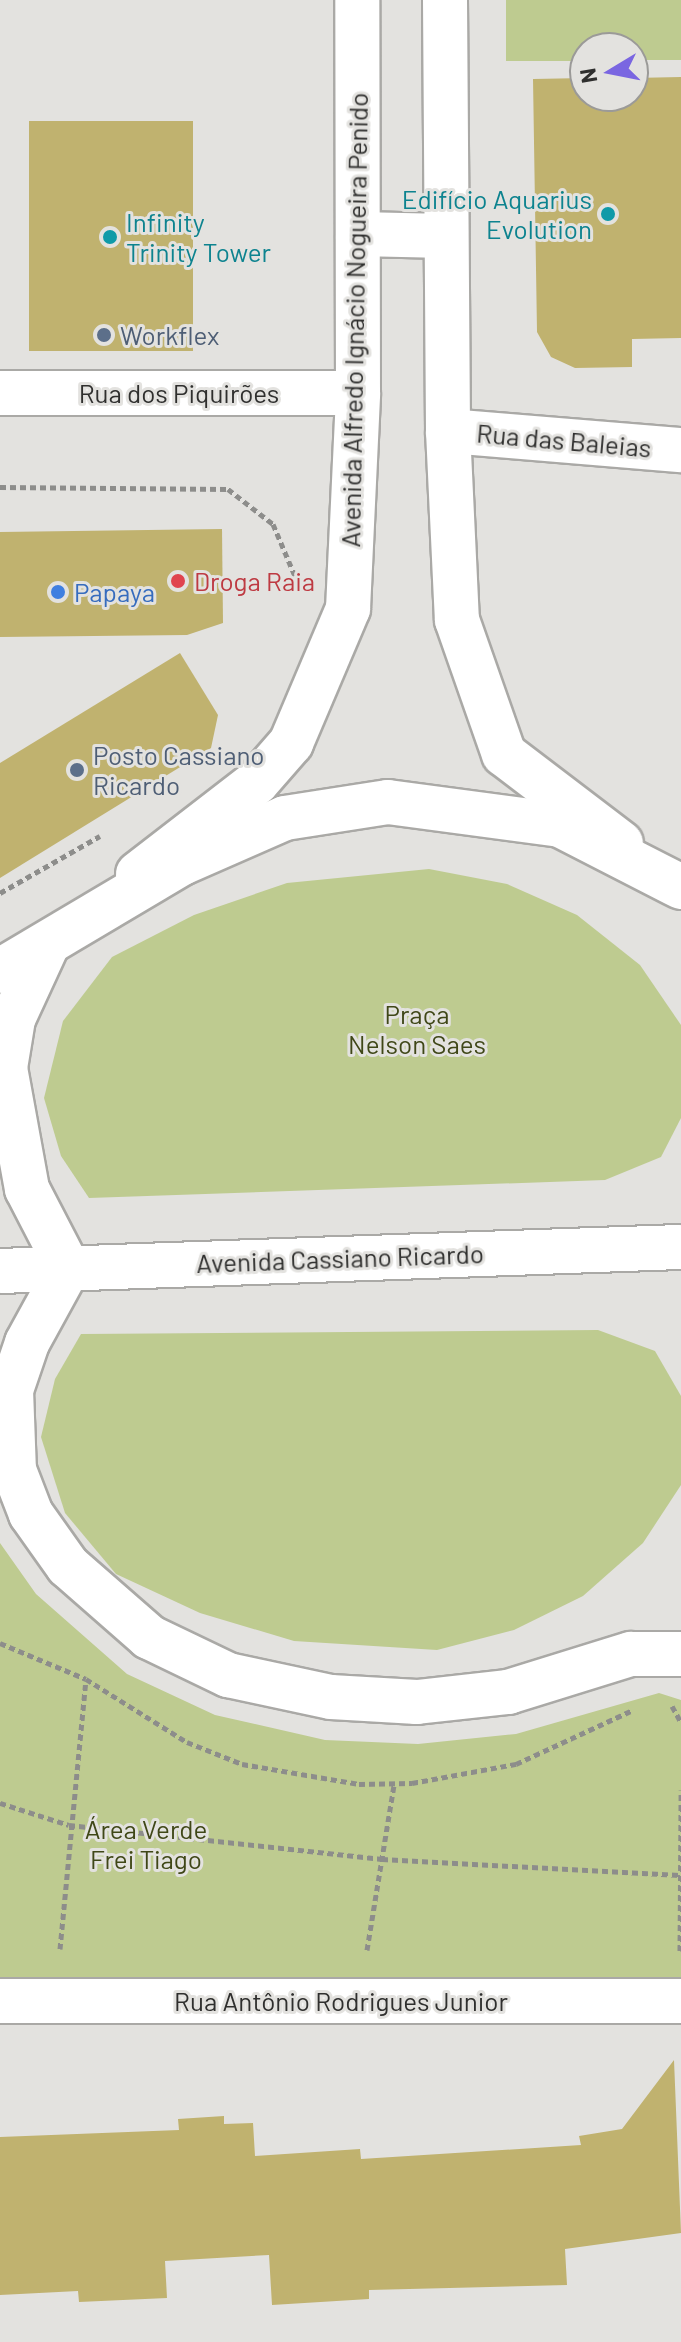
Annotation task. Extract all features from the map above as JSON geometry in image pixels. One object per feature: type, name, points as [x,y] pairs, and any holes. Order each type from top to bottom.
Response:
[{"type":"street","name":"Avenida Alfredo Ignácio Nogueira Penido","points":[[47,945],[257,782],[291,743],[348,609],[358,393],[357,0]]},
{"type":"street","points":[[445,0],[448,431],[457,620],[504,754],[680,887]]},
{"type":"street","points":[[358,234],[446,236]]},
{"type":"street","name":"Rua dos Piquirões","points":[[0,393],[358,393]]},
{"type":"street","name":"Rua das Baleias","points":[[448,431],[681,450]]},
{"type":"street","points":[[0,971],[182,863],[285,818],[388,802],[560,825],[680,887]]},
{"type":"street","points":[[47,945],[13,1019],[5,1068],[27,1189],[68,1268],[27,1343],[11,1390],[14,1470],[31,1514],[68,1566],[149,1637],[228,1675],[331,1697],[417,1702],[508,1692],[666,1652]]},
{"type":"street","points":[[637,1247],[681,1224]]},
{"type":"street","name":"Avenida Cassiano Ricardo","points":[[0,1271],[681,1247]]},
{"type":"street","name":"Rua Antônio Rodrigues Junior","points":[[0,2001],[681,2001]]},
{"type":"path","points":[[0,487],[228,489],[273,524],[297,580]]},
{"type":"path","points":[[0,893],[107,833]]},
{"type":"path","points":[[60,1955],[69,1825],[86,1679]]},
{"type":"path","points":[[365,1956],[394,1785]]},
{"type":"path","points":[[680,1964],[681,1790]]},
{"type":"path","points":[[0,1803],[69,1825],[382,1859],[680,1875]]},
{"type":"green space","points":[[506,0],[681,0],[681,60],[649,60],[649,32],[569,32],[569,61],[506,61]]},
{"type":"green space","name":"Praça Nelson Saes","points":[[429,869],[507,884],[577,915],[640,965],[681,1025],[681,1118],[661,1157],[605,1180],[89,1198],[61,1156],[44,1098],[63,1021],[112,957],[194,915],[287,883]]},
{"type":"green space","points":[[598,1330],[655,1351],[681,1396],[681,1485],[643,1543],[583,1596],[514,1630],[437,1650],[294,1641],[200,1613],[116,1574],[65,1513],[41,1437],[55,1379],[81,1334]]},
{"type":"green space","name":"Área Verde Frei Tiago","points":[[0,1543],[36,1594],[127,1674],[215,1715],[325,1740],[418,1744],[516,1734],[659,1693],[681,1700],[681,1991],[0,1989]]},
{"type":"building","name":"Edifício Aquarius Evolution","points":[[681,77],[681,338],[632,339],[632,367],[575,368],[551,357],[537,332],[533,79],[569,78],[569,112],[649,112],[649,78]]},
{"type":"building","name":"Infinity Trinity Tower","points":[[29,121],[193,121],[193,351],[29,351]]},
{"type":"building","points":[[222,529],[223,623],[187,635],[0,637],[0,532]]},
{"type":"building","points":[[180,653],[218,715],[211,748],[0,878],[0,763]]},
{"type":"building","points":[[674,2060],[681,2233],[565,2249],[567,2285],[369,2290],[369,2299],[272,2305],[269,2255],[165,2261],[167,2298],[79,2302],[78,2291],[0,2295],[0,2137],[179,2130],[178,2119],[224,2116],[224,2124],[253,2123],[255,2156],[360,2149],[361,2159],[581,2145],[579,2136],[622,2129]]},
{"type":"place","name":"Edifício Aquarius Evolution","points":[[608,214]]},
{"type":"place","name":"Infinity Trinity Tower","points":[[110,237]]},
{"type":"place","name":"Workflex","points":[[104,335]]},
{"type":"place","name":"Droga Raia","points":[[178,581]]},
{"type":"place","name":"Papaya","points":[[58,592]]},
{"type":"place","name":"Posto Cassiano Ricardo","points":[[77,770]]}]
